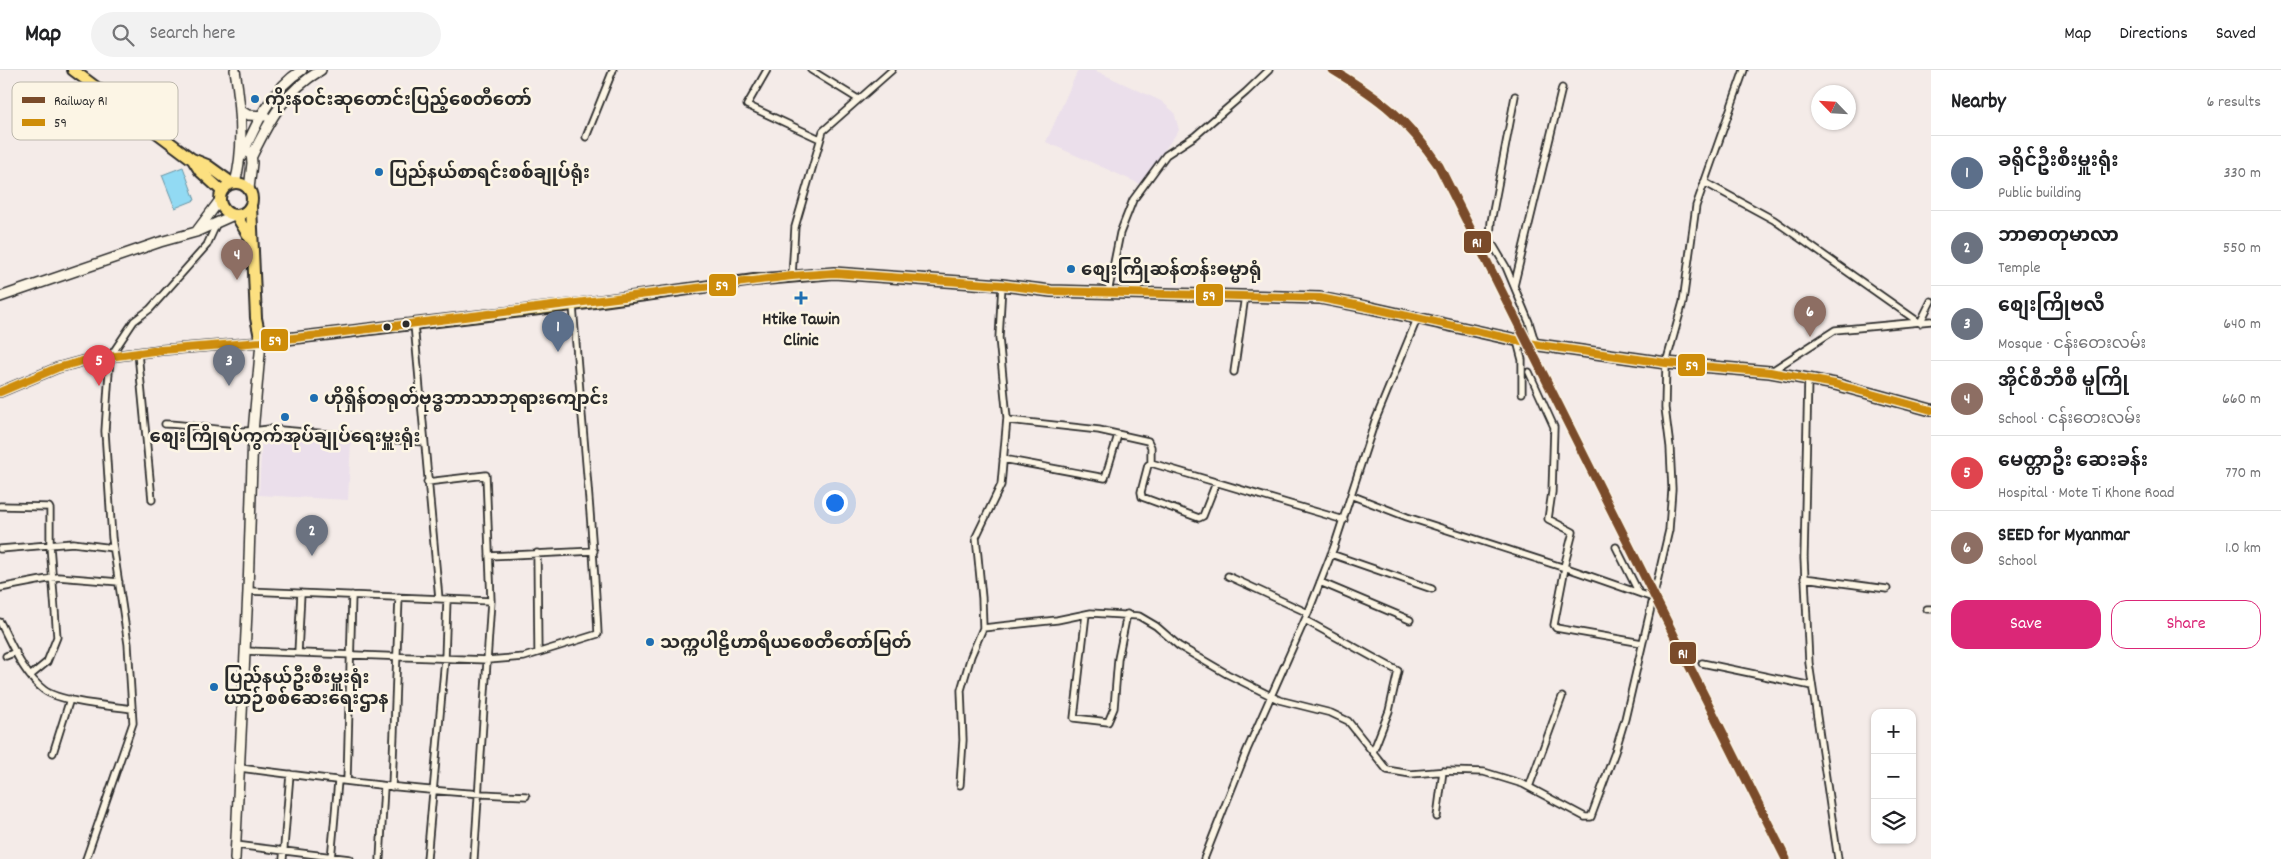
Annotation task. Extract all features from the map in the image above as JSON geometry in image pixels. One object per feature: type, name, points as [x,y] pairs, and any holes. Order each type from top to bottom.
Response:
[{"type":"highway","points":[[73,70],[89,82]]},
{"type":"highway","points":[[167,140],[192,159],[207,165],[233,183],[243,184],[249,189],[252,196],[256,318],[261,342],[573,305],[792,276],[834,274],[1002,285],[1050,291],[1326,299],[1536,345],[1666,363],[1770,372],[1835,384],[1931,410]]},
{"type":"highway","points":[[192,159],[221,196],[222,207],[227,212],[235,215],[253,242]]},
{"type":"highway","points":[[221,196],[233,183]]},
{"type":"highway","points":[[235,215],[247,210],[251,206]]},
{"type":"main road","points":[[235,70],[240,113],[240,160]]},
{"type":"main road","points":[[233,183],[240,160],[262,114],[286,80],[302,70]]},
{"type":"main road","points":[[252,156],[271,119],[287,95],[321,70]]},
{"type":"main road","points":[[240,113],[248,115],[262,114],[271,119]]},
{"type":"main road","points":[[240,113],[252,156],[249,189]]},
{"type":"main road","points":[[196,232],[221,196]]},
{"type":"main road","points":[[0,297],[160,242],[196,232],[216,225],[235,215]]},
{"type":"main road","points":[[0,392],[57,368],[86,360],[138,353],[261,342],[252,432],[248,591],[235,859]]},
{"type":"street","points":[[586,137],[613,70]]},
{"type":"street","points":[[767,70],[747,105],[820,139]]},
{"type":"street","points":[[811,70],[858,99]]},
{"type":"street","points":[[792,276],[795,227],[823,131],[892,70]]},
{"type":"street","points":[[1108,293],[1120,233],[1138,192],[1166,155],[1195,136],[1269,70]]},
{"type":"street","points":[[983,628],[1057,620],[1086,614],[1110,613],[1139,616],[1156,626],[1179,646],[1227,674],[1279,700],[1331,713],[1348,721],[1387,770],[1411,774],[1443,771],[1484,772],[1507,778],[1529,787],[1585,817],[1591,817],[1625,719],[1669,530],[1672,489],[1670,447],[1665,408],[1666,363],[1683,302],[1696,206],[1744,70]]},
{"type":"street","points":[[1514,286],[1562,88]]},
{"type":"street","points":[[1515,96],[1489,233],[1490,240],[1506,267],[1530,322],[1536,345]]},
{"type":"street","points":[[1704,182],[1774,220],[1920,323]]},
{"type":"street","points":[[86,859],[133,723],[128,644],[113,548],[105,430],[110,357],[134,321],[150,309],[206,245],[216,225]]},
{"type":"street","points":[[960,785],[963,740],[961,690],[971,656],[983,628],[976,537],[1001,485],[1007,420],[999,338],[1002,285]]},
{"type":"street","points":[[1234,372],[1245,296]]},
{"type":"street","points":[[1920,323],[1931,301]]},
{"type":"street","points":[[245,651],[488,660],[524,656],[598,634],[594,550],[584,453],[573,305]]},
{"type":"street","points":[[1204,859],[1308,613],[1344,520],[1376,421],[1417,319]]},
{"type":"street","points":[[1770,372],[1835,330],[1931,321]]},
{"type":"street","points":[[414,324],[423,442],[439,599]]},
{"type":"street","points":[[1517,341],[1522,360],[1522,393]]},
{"type":"street","points":[[138,353],[152,500]]},
{"type":"street","points":[[1529,372],[1554,427],[1552,492],[1547,515],[1548,519],[1574,532],[1554,625],[1556,628],[1642,644]]},
{"type":"street","points":[[1808,379],[1804,578],[1809,663],[1838,859]]},
{"type":"street","points":[[1007,420],[1099,430],[1150,443],[1151,463],[1148,465],[1140,492],[1142,497],[1199,518],[1203,516],[1216,483]]},
{"type":"street","points":[[165,424],[252,432],[269,429],[423,442]]},
{"type":"street","points":[[1003,459],[1105,478],[1118,435]]},
{"type":"street","points":[[1151,463],[1344,520]]},
{"type":"street","points":[[427,482],[486,475],[491,600],[474,859]]},
{"type":"street","points":[[1352,496],[1407,517],[1653,598]]},
{"type":"street","points":[[0,506],[49,507],[57,637],[47,662],[30,676]]},
{"type":"street","points":[[0,549],[73,544],[113,548]]},
{"type":"street","points":[[1616,547],[1639,593]]},
{"type":"street","points":[[490,556],[594,550]]},
{"type":"street","points":[[537,554],[538,652]]},
{"type":"street","points":[[1331,554],[1432,590]]},
{"type":"street","points":[[1228,576],[1308,613]]},
{"type":"street","points":[[0,588],[53,578],[118,582]]},
{"type":"street","points":[[1804,578],[1886,589]]},
{"type":"street","points":[[1320,582],[1410,620]]},
{"type":"street","points":[[248,591],[491,600]]},
{"type":"street","points":[[298,653],[301,593]]},
{"type":"street","points":[[346,782],[352,595]]},
{"type":"street","points":[[392,787],[399,597]]},
{"type":"street","points":[[427,859],[445,659],[447,599]]},
{"type":"street","points":[[1086,614],[1074,718],[1108,722],[1114,708],[1118,659],[1126,614]]},
{"type":"street","points":[[1305,620],[1398,671],[1389,711],[1373,752]]},
{"type":"street","points":[[0,622],[30,676],[46,692],[70,699],[132,709]]},
{"type":"street","points":[[6,656],[16,652]]},
{"type":"street","points":[[1702,663],[1812,686]]},
{"type":"street","points":[[1529,787],[1544,740],[1562,697]]},
{"type":"street","points":[[53,753],[70,699]]},
{"type":"street","points":[[240,768],[392,787],[526,796]]},
{"type":"street","points":[[1437,817],[1443,771]]},
{"type":"street","points":[[283,859],[290,774]]},
{"type":"street","points":[[331,858],[338,781]]},
{"type":"street","points":[[380,859],[384,786]]},
{"type":"street","points":[[236,845],[350,859]]},
{"type":"shaded area","points":[[1078,70],[1094,70],[1161,101],[1174,112],[1179,130],[1140,184],[1046,142]]},
{"type":"shaded area","points":[[262,435],[351,440],[348,500],[259,495]]},
{"type":"water","points":[[183,167],[195,200],[175,208],[162,175]]},
{"type":"rail line","name":"R1","points":[[1333,70],[1392,111],[1416,135],[1439,166],[1786,859]]},
{"type":"transit line","name":"59","points":[[0,392],[57,368],[86,360],[161,350],[261,342],[792,276],[834,273],[1002,285],[1051,291],[1320,298],[1539,345],[1666,363],[1770,372],[1835,384],[1931,410]]},
{"type":"place","name":"ကိုးနဝင်းဆုတောင်းပြည့်စေတီတော်","points":[[255,99]]},
{"type":"place","name":"ပြည်နယ်စာရင်းစစ်ချုပ်ရုံး","points":[[379,172]]},
{"type":"place","name":"စျေးကြိုဆန်တန်းဓမ္မာရုံ","points":[[1071,269]]},
{"type":"place","name":"အိုင်စီဘီစီ မူကြို","points":[[237,280]]},
{"type":"place","name":"Htike Tawin Clinic","points":[[801,298]]},
{"type":"place","name":"SEED for Myanmar","points":[[1810,337]]},
{"type":"place","name":"ခရိုင်ဦးစီးမှူးရုံး","points":[[558,352]]},
{"type":"place","name":"မေတ္တာဦး ဆေးခန်း","points":[[99,386]]},
{"type":"place","name":"စျေးကြိုဗလီ","points":[[229,386]]},
{"type":"place","name":"ဟိုရှိန်တရုတ်ဗုဒ္ဓဘာသာဘုရားကျောင်း","points":[[314,398]]},
{"type":"place","name":"စျေးကြိုရပ်ကွက်အုပ်ချုပ်ရေးမှူးရုံး","points":[[285,417]]},
{"type":"place","name":"ဘာဓာတုမာလာ","points":[[312,556]]},
{"type":"place","name":"သက္ကပါဠိဟာရိယစေတီတော်မြတ်","points":[[650,642]]},
{"type":"place","name":"ပြည်နယ်ဦးစီးမှူးရုံး ယာဉ်စစ်ဆေးရေးဌာန","points":[[214,687]]}]
